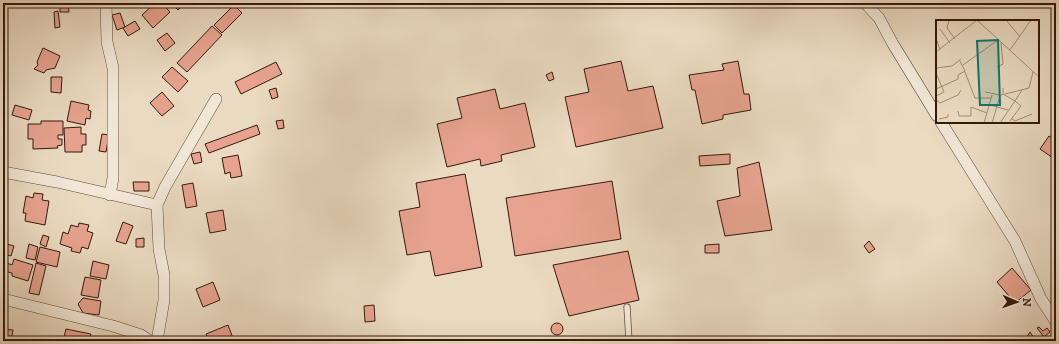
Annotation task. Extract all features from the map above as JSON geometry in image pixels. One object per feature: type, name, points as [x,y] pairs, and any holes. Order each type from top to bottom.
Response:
[{"type":"street","points":[[106,3],[107,42],[113,68],[113,178],[110,194]]},
{"type":"street","points":[[865,3],[879,18],[936,114]]},
{"type":"street","points":[[157,341],[164,300],[164,275],[159,249],[157,205],[165,187],[216,99]]},
{"type":"street","points":[[942,123],[1015,241],[1041,299],[1056,322]]},
{"type":"street","points":[[3,172],[57,182],[157,205]]},
{"type":"street","points":[[3,299],[113,326],[141,335],[150,341]]},
{"type":"lane","points":[[627,307],[629,341]]},
{"type":"building","points":[[60,3],[68,3],[69,12],[60,12]]},
{"type":"building","points":[[155,3],[162,3],[170,12],[153,28],[142,15]]},
{"type":"building","points":[[171,3],[185,3],[178,10]]},
{"type":"building","points":[[234,5],[242,13],[222,33],[214,25]]},
{"type":"building","points":[[58,11],[60,27],[55,28],[54,12]]},
{"type":"building","points":[[120,13],[125,27],[117,30],[112,15]]},
{"type":"building","points":[[135,21],[140,29],[128,36],[123,28]]},
{"type":"building","points":[[212,26],[222,35],[187,72],[177,63]]},
{"type":"building","points":[[167,33],[175,43],[165,51],[157,40]]},
{"type":"building","points":[[43,48],[60,56],[55,68],[46,70],[44,73],[34,69],[38,65],[37,62]]},
{"type":"building","points":[[621,61],[628,91],[653,86],[663,128],[576,147],[565,97],[589,92],[584,69]]},
{"type":"building","points":[[738,61],[744,94],[749,94],[751,110],[723,115],[723,119],[702,124],[695,90],[692,90],[689,75],[724,70],[722,64]]},
{"type":"building","points":[[276,62],[282,74],[241,94],[235,82]]},
{"type":"building","points":[[172,67],[188,81],[178,92],[162,77]]},
{"type":"building","points":[[552,72],[554,79],[549,81],[546,75]]},
{"type":"building","points":[[51,77],[62,77],[61,93],[51,92]]},
{"type":"building","points":[[276,88],[278,97],[272,99],[269,90]]},
{"type":"building","points":[[495,89],[500,109],[525,103],[535,147],[501,155],[502,161],[481,166],[480,159],[447,167],[437,124],[462,118],[457,98]]},
{"type":"building","points":[[162,92],[174,106],[162,116],[150,103]]},
{"type":"building","points":[[71,101],[89,105],[88,110],[91,111],[90,119],[86,118],[85,125],[67,121]]},
{"type":"building","points":[[15,105],[32,110],[29,120],[12,115]]},
{"type":"building","points":[[283,120],[284,128],[278,129],[276,121]]},
{"type":"building","points":[[41,121],[63,121],[63,135],[58,135],[58,139],[62,139],[62,145],[57,146],[58,148],[33,149],[33,139],[28,139],[28,124],[41,124]]},
{"type":"building","points":[[257,125],[260,134],[209,153],[205,144]]},
{"type":"building","points":[[81,127],[81,134],[86,134],[86,145],[82,145],[82,152],[65,152],[64,128]]},
{"type":"building","points":[[102,134],[109,135],[106,152],[99,151]]},
{"type":"building","points":[[1049,136],[1056,141],[1056,160],[1040,149]]},
{"type":"building","points":[[200,152],[202,162],[194,164],[191,154]]},
{"type":"building","points":[[730,154],[730,164],[700,166],[699,156]]},
{"type":"building","points":[[238,155],[242,176],[231,178],[230,172],[225,174],[222,158]]},
{"type":"building","points":[[759,162],[772,230],[725,236],[717,201],[740,196],[737,168]]},
{"type":"building","points":[[465,174],[482,267],[435,276],[430,251],[407,255],[399,211],[420,207],[416,183]]},
{"type":"building","points":[[612,181],[621,239],[515,256],[506,198]]},
{"type":"building","points":[[133,182],[149,182],[149,191],[134,191]]},
{"type":"building","points":[[193,183],[197,206],[186,208],[182,185]]},
{"type":"building","points":[[34,193],[43,194],[42,200],[49,201],[45,225],[25,221],[26,213],[23,213],[26,196],[33,198]]},
{"type":"building","points":[[223,210],[226,230],[210,233],[206,213]]},
{"type":"building","points":[[123,222],[133,226],[126,244],[116,241]]},
{"type":"building","points":[[79,223],[89,225],[87,231],[93,233],[88,249],[82,247],[80,253],[71,251],[72,248],[60,244],[63,232],[68,234],[71,225],[78,227]]},
{"type":"building","points":[[43,235],[49,237],[46,247],[40,244]]},
{"type":"building","points":[[144,238],[144,247],[136,247],[136,239]]},
{"type":"building","points":[[869,241],[875,249],[869,253],[864,246]]},
{"type":"building","points":[[3,243],[14,246],[11,256],[3,254]]},
{"type":"building","points":[[29,244],[38,247],[35,260],[26,258]]},
{"type":"building","points":[[719,244],[719,253],[705,253],[705,245]]},
{"type":"building","points":[[40,247],[60,252],[57,267],[36,262]]},
{"type":"building","points":[[628,251],[639,300],[569,316],[553,265]]},
{"type":"building","points":[[14,259],[33,265],[28,281],[12,276],[12,273],[4,271],[7,263],[12,265]]},
{"type":"building","points":[[93,261],[109,265],[106,279],[90,276]]},
{"type":"building","points":[[36,263],[46,266],[39,295],[29,293]]},
{"type":"building","points":[[1012,268],[1031,290],[1015,303],[997,282]]},
{"type":"building","points":[[85,277],[101,280],[98,298],[81,295]]},
{"type":"building","points":[[213,282],[220,300],[203,307],[196,289]]},
{"type":"building","points":[[83,298],[101,301],[99,315],[83,313],[78,304]]},
{"type":"building","points":[[374,305],[375,321],[365,322],[364,306]]},
{"type":"building","points":[[555,323],[559,323],[563,329],[559,335],[555,335],[551,331],[551,327]]},
{"type":"building","points":[[228,325],[234,341],[209,341],[206,334]]},
{"type":"building","points":[[1039,327],[1043,331],[1047,328],[1050,332],[1044,337],[1037,328]]},
{"type":"building","points":[[3,329],[13,330],[11,341],[3,341]]},
{"type":"building","points":[[66,329],[91,334],[89,341],[63,341]]},
{"type":"building","points":[[1030,332],[1036,341],[1028,341],[1026,338]]}]
